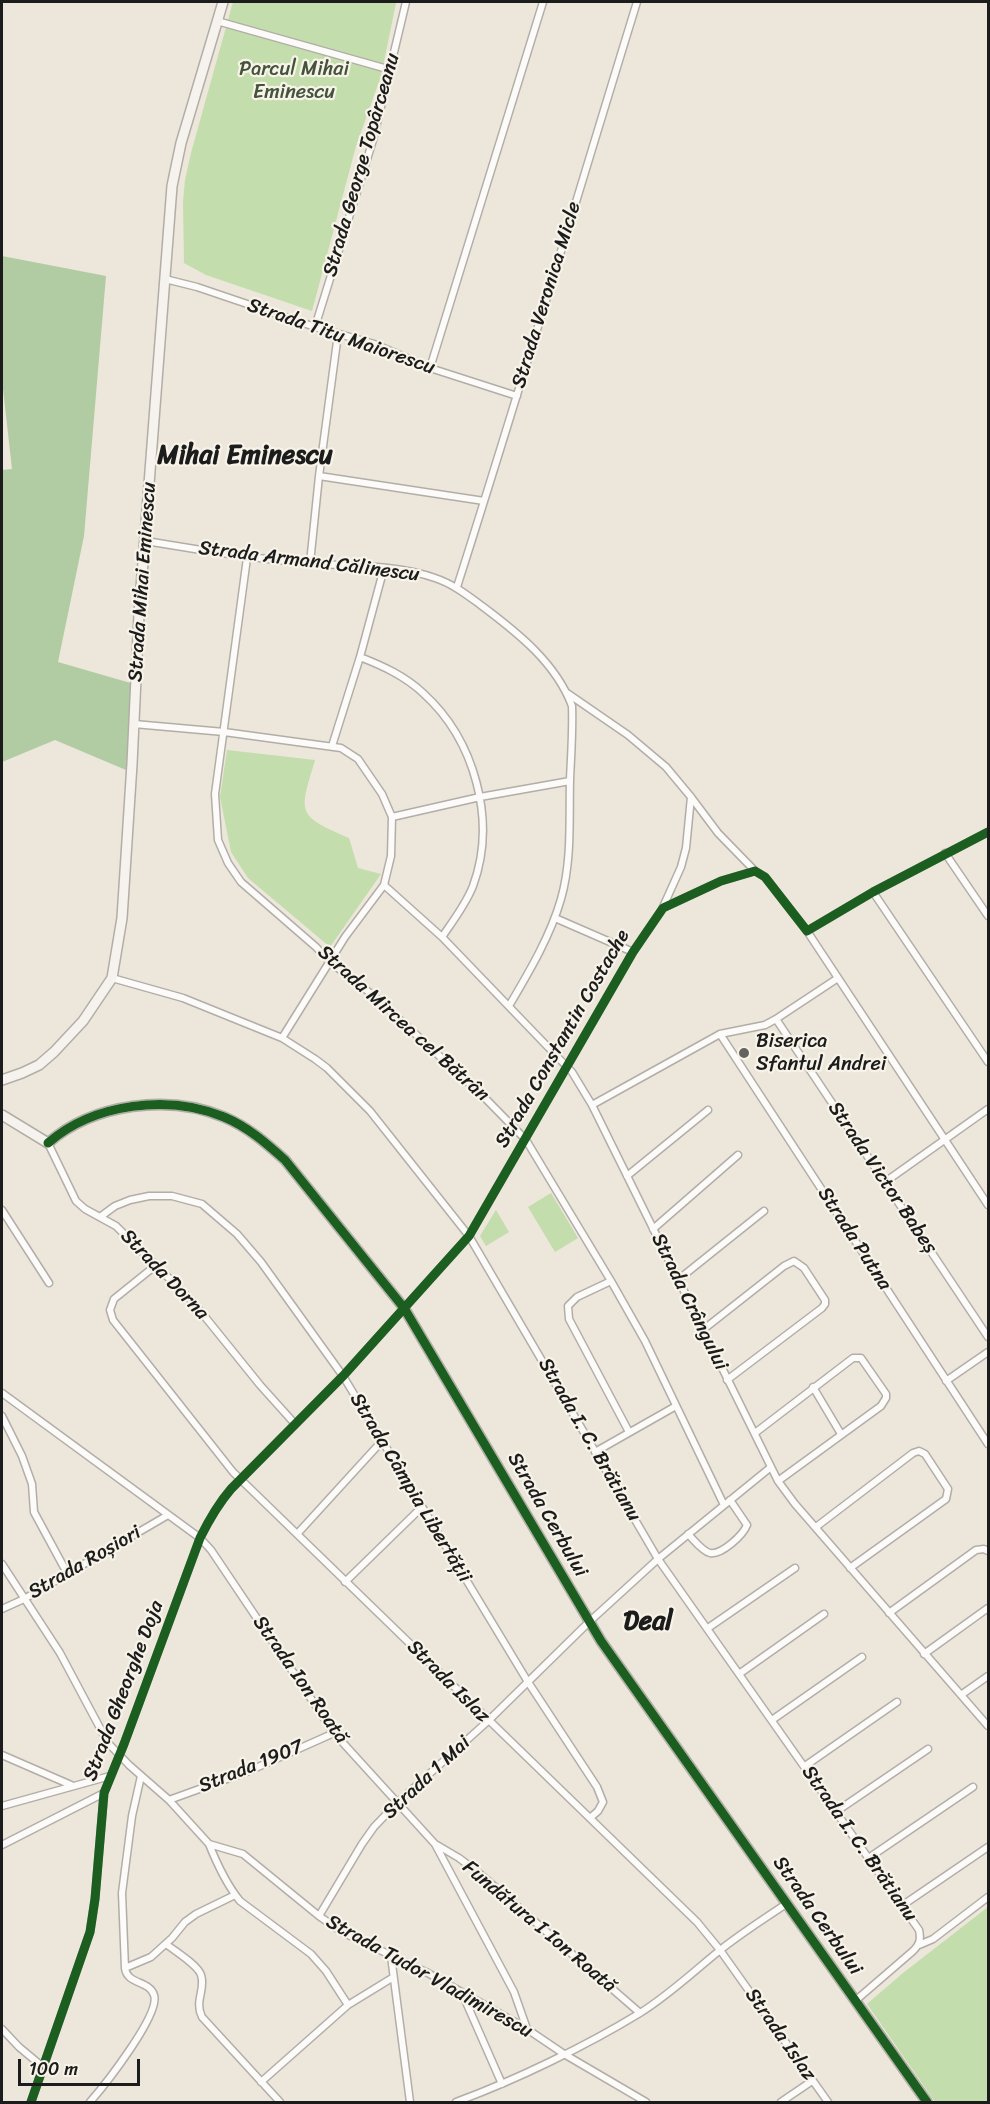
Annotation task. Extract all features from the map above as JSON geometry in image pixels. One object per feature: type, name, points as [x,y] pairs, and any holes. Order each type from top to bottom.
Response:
[{"type":"street","name":"Strada Mihai Eminescu","points":[[2,1080],[39,1065],[54,1052],[83,1021],[112,978],[122,918],[172,186],[181,143],[223,2]]},
{"type":"street","name":"Strada George Topârceanu","points":[[315,327],[373,140],[406,2]]},
{"type":"street","points":[[430,368],[543,2]]},
{"type":"street","name":"Strada Veronica Micle","points":[[457,587],[637,2]]},
{"type":"street","points":[[217,21],[390,70]]},
{"type":"street","name":"Strada Titu Maiorescu","points":[[165,279],[197,287],[315,327],[383,347],[430,368],[517,396]]},
{"type":"street","points":[[310,563],[338,334]]},
{"type":"street","points":[[319,476],[484,501]]},
{"type":"street","name":"Strada Armand Călinescu","points":[[146,541],[247,558],[384,568],[423,574],[457,587],[519,634],[543,659],[567,693],[572,706],[571,823],[562,897],[555,918],[534,963],[509,1006]]},
{"type":"street","name":"Strada Mircea cel Bătrân","points":[[247,558],[215,794],[218,840],[228,863],[241,882],[330,962],[374,996],[484,1096],[526,1140],[645,1341],[676,1406],[727,1502],[747,1525],[740,1537],[719,1552],[705,1551],[688,1534]]},
{"type":"street","points":[[332,746],[360,657],[384,568]]},
{"type":"street","points":[[360,657],[382,665],[404,678],[424,694],[452,728],[473,770],[483,816],[481,844],[472,886],[459,912],[442,937]]},
{"type":"street","points":[[567,693],[628,735],[666,767],[718,833],[755,871],[765,876],[807,932],[988,1205]]},
{"type":"street","points":[[134,724],[224,732],[332,746],[350,752],[358,759],[382,795],[392,817],[391,856],[384,885],[345,937],[282,1038]]},
{"type":"street","points":[[392,817],[570,781]]},
{"type":"street","name":"Strada Constantin Costache","points":[[241,1480],[343,1376],[469,1236],[633,952],[663,908],[681,867],[686,848],[691,797]]},
{"type":"street","points":[[807,932],[873,892],[988,832]]},
{"type":"street","points":[[945,853],[988,916]]},
{"type":"street","points":[[663,908],[721,881],[755,871]]},
{"type":"street","name":"Strada Crângului","points":[[384,885],[442,937],[581,1084],[778,1481],[850,1568],[988,1726]]},
{"type":"street","points":[[873,892],[988,1062]]},
{"type":"street","points":[[555,918],[633,952]]},
{"type":"street","name":"Strada I. C. Brătianu","points":[[112,978],[166,992],[202,1005],[282,1038],[315,1059],[348,1088],[383,1127],[469,1236],[658,1559],[870,1857],[919,1930],[921,1937],[919,1945],[855,2001]]},
{"type":"street","points":[[592,1105],[720,1034],[765,1025],[838,978]]},
{"type":"street","name":"Strada Victor Babeș","points":[[776,1019],[988,1336]]},
{"type":"street","name":"Strada Putna","points":[[720,1034],[988,1444]]},
{"type":"street","name":"Strada Cerbului","points":[[48,1143],[63,1131],[100,1114],[139,1106],[182,1107],[206,1111],[224,1118],[262,1139],[285,1160],[404,1308],[455,1391],[589,1622],[927,2103]]},
{"type":"street","points":[[885,1182],[988,1109]]},
{"type":"street","points":[[627,1176],[708,1110]]},
{"type":"street","points":[[2,1115],[48,1143]]},
{"type":"street","name":"Strada Dorna","points":[[48,1143],[76,1201],[85,1209],[116,1226],[193,1302],[295,1425]]},
{"type":"street","points":[[653,1229],[738,1155]]},
{"type":"street","name":"Strada Câmpia Libertății","points":[[100,1217],[115,1206],[149,1196],[172,1196],[202,1204],[237,1234],[261,1262],[343,1376],[528,1682],[597,1787],[603,1802],[590,1818]]},
{"type":"street","points":[[2,1210],[49,1283]]},
{"type":"street","points":[[679,1279],[764,1211]]},
{"type":"street","points":[[704,1329],[794,1260],[804,1268],[825,1300],[822,1308],[727,1380]]},
{"type":"street","name":"Strada Islaz","points":[[155,1266],[114,1299],[110,1310],[113,1320],[233,1472],[697,1922],[720,1950],[828,2103]]},
{"type":"street","points":[[611,1281],[578,1297],[568,1306],[567,1312],[568,1319],[629,1432]]},
{"type":"street","points":[[946,1381],[988,1352]]},
{"type":"street","points":[[754,1433],[853,1358],[857,1357],[864,1362],[885,1394],[886,1398],[880,1406],[778,1481]]},
{"type":"street","points":[[813,1387],[841,1434]]},
{"type":"street","name":"Strada Ion Roată","points":[[2,1393],[200,1538],[211,1550],[334,1733],[435,1844],[514,1992],[527,2030]]},
{"type":"street","points":[[595,1452],[676,1406]]},
{"type":"street","points":[[2,1416],[22,1456],[32,1484],[34,1512],[67,1573]]},
{"type":"street","points":[[298,1533],[382,1441]]},
{"type":"street","points":[[816,1527],[913,1453],[920,1451],[925,1455],[948,1490],[946,1499],[850,1568]]},
{"type":"street","name":"Strada 1 Mai","points":[[319,1916],[362,1844],[374,1827],[397,1803],[488,1721],[589,1622],[658,1559],[771,1467]]},
{"type":"street","name":"Strada Gheorghe Doja","points":[[31,2103],[90,1932],[104,1793],[200,1538],[220,1502],[241,1480]]},
{"type":"street","points":[[345,1582],[422,1507]]},
{"type":"street","name":"Strada Roșiori","points":[[2,1609],[24,1599],[168,1515]]},
{"type":"street","points":[[889,1613],[976,1550],[988,1551]]},
{"type":"street","points":[[2,1564],[60,1653],[108,1743],[119,1756],[169,1800],[209,1844],[220,1870],[235,1895],[311,1954],[326,1971],[348,2005]]},
{"type":"street","points":[[708,1628],[795,1568]]},
{"type":"street","points":[[924,1654],[988,1608]]},
{"type":"street","points":[[739,1674],[824,1614]]},
{"type":"street","points":[[772,1720],[862,1657]]},
{"type":"street","points":[[961,1695],[988,1676]]},
{"type":"street","points":[[805,1766],[897,1702]]},
{"type":"street","name":"Strada 1907","points":[[169,1800],[249,1771],[334,1733]]},
{"type":"street","points":[[837,1811],[928,1749]]},
{"type":"street","points":[[2,1755],[71,1785]]},
{"type":"street","points":[[2,1806],[110,1776]]},
{"type":"street","points":[[90,2103],[141,2031],[154,2001],[154,1994],[150,1990],[132,1980],[125,1972],[122,1893],[132,1816],[141,1776]]},
{"type":"street","points":[[870,1857],[974,1787]]},
{"type":"street","points":[[2,1845],[104,1793]]},
{"type":"street","name":"Strada Tudor Vladimirescu","points":[[209,1844],[243,1854],[342,1932],[426,1972],[645,2102]]},
{"type":"street","name":"Fundătura I Ion Roată","points":[[435,1844],[480,1874],[640,2013]]},
{"type":"street","points":[[903,1905],[988,1847]]},
{"type":"street","points":[[125,1968],[151,1957],[185,1922],[196,1914],[235,1895]]},
{"type":"street","points":[[919,1945],[933,1939],[988,1897]]},
{"type":"street","points":[[456,2103],[564,2054],[640,2013],[666,1995],[720,1950],[786,1904]]},
{"type":"street","points":[[166,1944],[197,1968],[201,1974],[199,2010],[202,2017],[280,2103]]},
{"type":"street","points":[[391,1956],[392,1978],[410,2103]]},
{"type":"street","points":[[261,2082],[348,2005],[392,1978]]},
{"type":"street","points":[[462,1993],[502,2084]]},
{"type":"street","points":[[2,2029],[43,2067]]},
{"type":"street","points":[[781,2103],[812,2081]]},
{"type":"street","points":[[481,2093],[485,2103]]},
{"type":"green space","name":"Parcul Mihai Eminescu","points":[[233,2],[396,3],[381,76],[356,146],[312,311],[206,275],[184,263],[185,180]]},
{"type":"green space","points":[[2,256],[106,276],[84,536],[58,662],[134,684],[126,770],[55,740],[2,762],[2,470],[12,469],[2,380]]},
{"type":"green space","points":[[227,750],[315,760],[306,792],[306,811],[319,824],[349,838],[358,868],[381,874],[330,947],[248,878],[231,852],[220,797]]},
{"type":"green space","points":[[551,1193],[578,1238],[555,1252],[528,1207]]},
{"type":"green space","points":[[496,1210],[509,1232],[486,1246],[480,1236]]},
{"type":"green space","points":[[988,1907],[988,2102],[935,2102],[867,2004]]},
{"type":"cycle path","points":[[31,2102],[90,1932],[104,1793],[200,1538],[218,1506],[231,1489],[343,1376],[469,1236],[633,952],[663,908],[721,881],[755,871],[765,877],[807,931],[873,892],[988,832]]},
{"type":"cycle path","points":[[48,1143],[67,1129],[109,1111],[133,1106],[180,1106],[203,1110],[233,1121],[256,1136],[285,1160],[404,1308],[601,1641],[927,2102]]},
{"type":"place","name":"Biserica Sfantul Andrei","points":[[744,1053]]},
{"type":"district","name":"Mihai Eminescu","points":[[245,456]]},
{"type":"district","name":"Deal","points":[[648,1622]]}]
